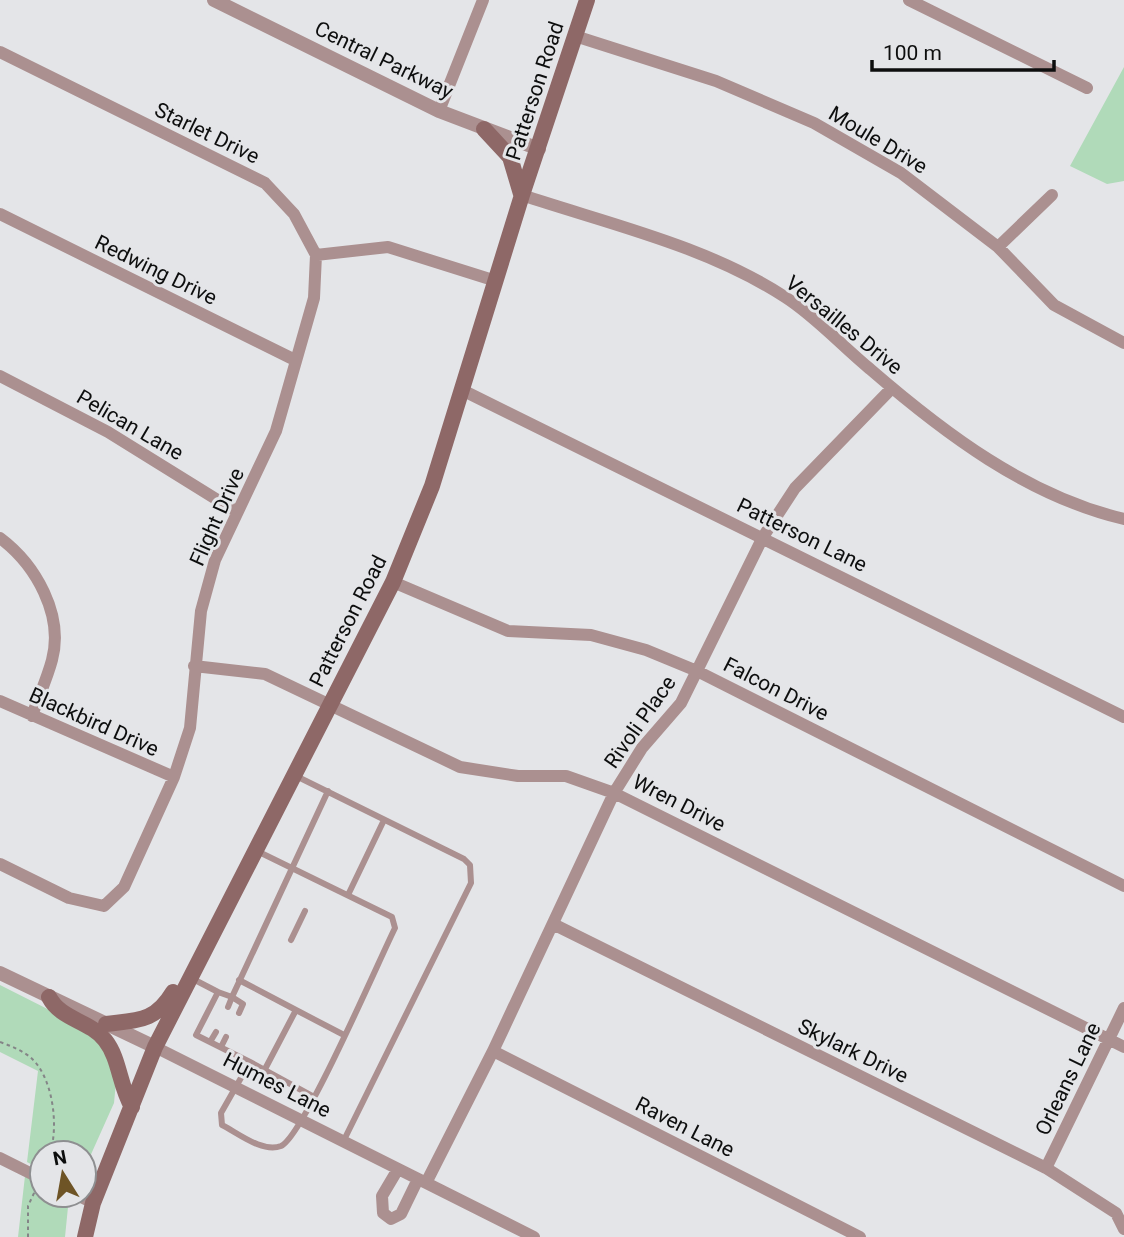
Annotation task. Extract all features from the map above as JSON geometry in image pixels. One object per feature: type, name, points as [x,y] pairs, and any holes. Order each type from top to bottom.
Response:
[{"type":"main road","name":"Patterson Road","points":[[98,1191],[155,1047],[393,582],[432,486],[522,196],[587,0]]},
{"type":"main road","points":[[484,129],[510,157],[519,179],[522,196]]},
{"type":"main road","points":[[106,1024],[138,1021],[162,1009],[198,943],[208,942]]},
{"type":"main road","points":[[49,997],[55,1009],[97,1031],[108,1043],[120,1073],[121,1088],[132,1107]]},
{"type":"main road","name":"Patterson Road","points":[[85,1237],[92,1209]]},
{"type":"street","name":"Central Parkway","points":[[214,0],[439,111],[539,149]]},
{"type":"street","points":[[439,111],[484,0]]},
{"type":"street","points":[[909,0],[1087,88]]},
{"type":"street","name":"Moule Drive","points":[[575,36],[716,81],[814,123],[901,173],[998,247],[1054,305],[1124,343]]},
{"type":"street","name":"Starlet Drive","points":[[0,52],[265,183],[294,214],[316,254]]},
{"type":"street","points":[[998,247],[1052,195]]},
{"type":"street","name":"Versailles Drive","points":[[522,196],[704,256],[785,297],[892,388],[984,458],[1050,494],[1124,519]]},
{"type":"street","name":"Redwing Drive","points":[[0,214],[295,360]]},
{"type":"street","points":[[316,254],[388,247],[496,281]]},
{"type":"street","name":"Flight Drive","points":[[0,864],[69,898],[104,906],[124,887],[174,777],[190,728],[201,611],[215,560],[272,442],[314,298],[316,254]]},
{"type":"street","name":"Pelican Lane","points":[[0,376],[108,432],[237,512]]},
{"type":"street","name":"Rivoli Place","points":[[398,1169],[382,1196],[383,1213],[391,1219],[401,1213],[422,1181],[493,1051],[614,793],[642,748],[681,703],[763,537],[795,488],[892,388]]},
{"type":"street","name":"Patterson Lane","points":[[462,390],[1124,717]]},
{"type":"street","points":[[0,538],[37,579],[53,615],[52,659],[32,716]]},
{"type":"street","name":"Falcon Drive","points":[[393,582],[508,631],[591,635],[646,650],[697,671],[1124,886]]},
{"type":"street","name":"Wren Drive","points":[[194,666],[265,674],[460,767],[518,776],[566,776],[614,793],[1124,1047]]},
{"type":"street","name":"Blackbird Drive","points":[[0,701],[174,777]]},
{"type":"street","name":"Skylark Drive","points":[[553,924],[1046,1168],[1116,1213],[1124,1228]]},
{"type":"street","name":"Humes Lane","points":[[0,973],[155,1047],[422,1181],[512,1232],[534,1237]]},
{"type":"street","name":"Orleans Lane","points":[[1046,1168],[1124,1008]]},
{"type":"street","name":"Raven Lane","points":[[493,1051],[860,1237]]},
{"type":"street","points":[[0,1158],[28,1175]]},
{"type":"lane","points":[[294,775],[464,859],[470,865],[472,877],[343,1142]]},
{"type":"lane","points":[[228,1007],[328,791]]},
{"type":"lane","points":[[348,895],[384,820]]},
{"type":"lane","points":[[250,1062],[221,1113],[222,1125],[263,1146],[278,1147],[287,1143],[314,1097],[395,928],[392,917],[256,850]]},
{"type":"lane","points":[[291,940],[305,911]]},
{"type":"lane","points":[[190,978],[243,1004],[239,1013]]},
{"type":"lane","points":[[239,980],[344,1035]]},
{"type":"lane","points":[[218,992],[196,1035],[314,1097]]},
{"type":"lane","points":[[264,1071],[296,1010]]},
{"type":"lane","points":[[210,1042],[216,1032]]},
{"type":"lane","points":[[221,1047],[226,1037]]},
{"type":"path","points":[[0,1042],[16,1048],[39,1068],[50,1101],[52,1139]]},
{"type":"path","points":[[28,1209],[29,1237]]},
{"type":"green space","points":[[1124,67],[1124,181],[1107,184],[1070,166]]},
{"type":"green space","points":[[0,985],[91,1031],[104,1044],[116,1082],[114,1103],[98,1139],[30,1139],[38,1071],[0,1052]]},
{"type":"green space","points":[[25,1176],[28,1178],[28,1209],[68,1209],[65,1237],[18,1237]]}]
